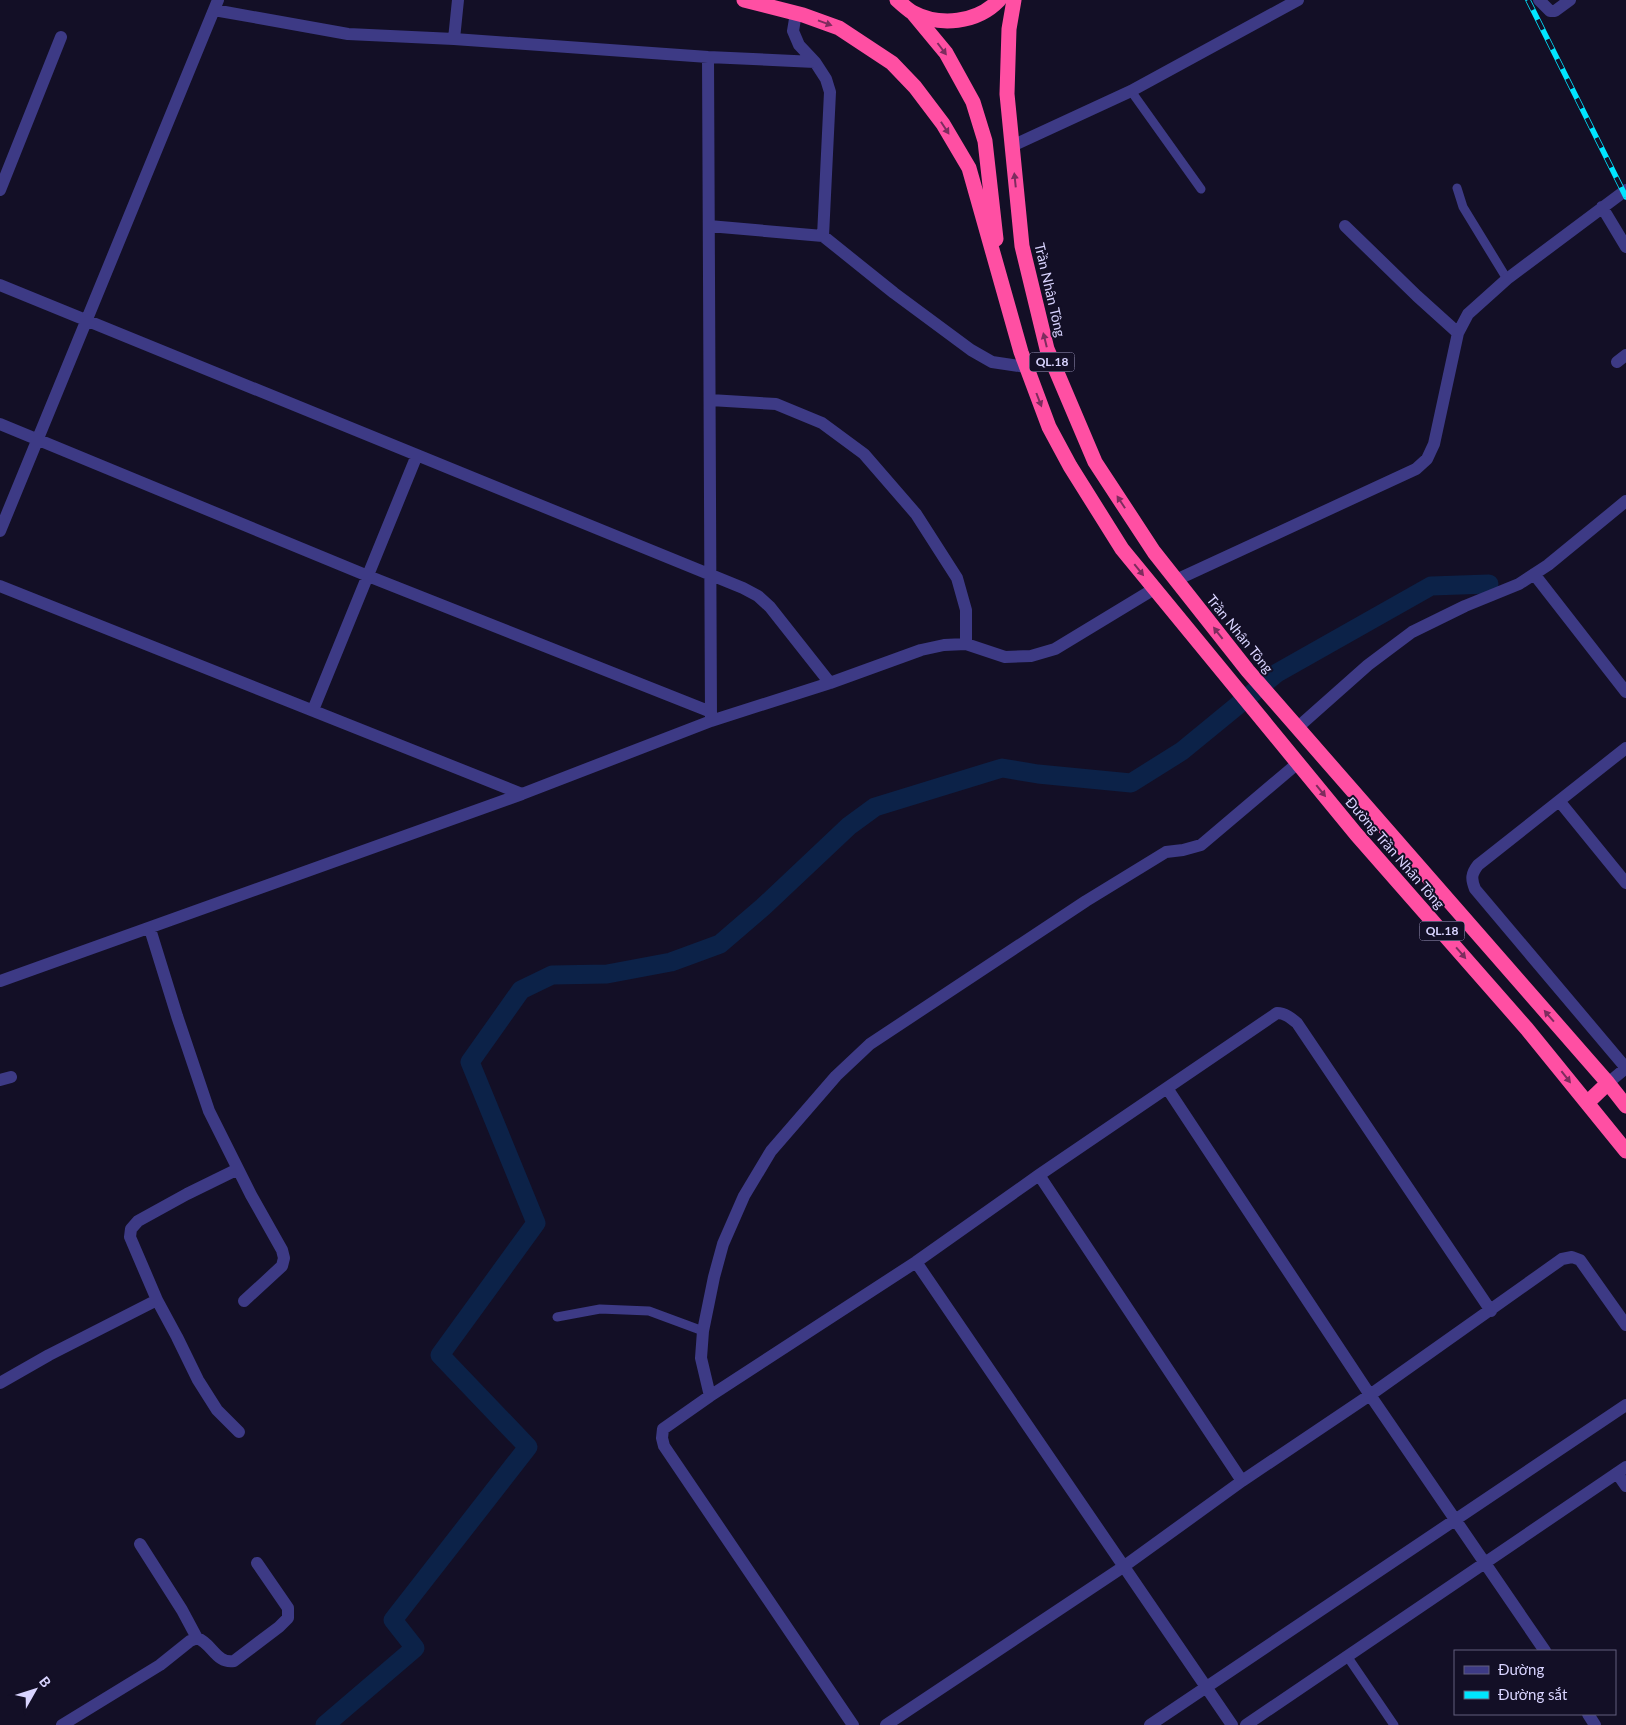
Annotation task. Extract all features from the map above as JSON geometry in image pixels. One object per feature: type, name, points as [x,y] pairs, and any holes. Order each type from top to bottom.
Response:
[{"type":"highway","points":[[744,0],[796,13],[839,28],[892,63],[915,87],[943,124],[969,168],[1002,288]]},
{"type":"highway","points":[[897,0],[912,12],[946,53],[973,102],[985,141],[1002,288]]},
{"type":"highway","points":[[912,12],[932,20],[954,21],[975,17],[994,6],[999,0]]},
{"type":"highway","name":"Trần Nhân Tông","points":[[1014,0],[1009,29],[1007,94],[1022,246],[1047,350],[1095,462],[1154,552],[1272,700]]},
{"type":"highway","name":"QL.18","points":[[1002,288],[1026,367],[1049,427],[1070,466],[1122,549],[1154,589]]},
{"type":"highway","name":"Đường Trần Nhân Tông","points":[[1154,589],[1356,834],[1528,1029],[1586,1103],[1626,1150]]},
{"type":"highway","name":"Đường Trần Nhân Tông","points":[[1272,700],[1608,1083],[1626,1106]]},
{"type":"highway","points":[[1586,1103],[1608,1083]]},
{"type":"street","points":[[454,39],[458,0]]},
{"type":"street","points":[[1012,146],[1131,92],[1298,0]]},
{"type":"street","points":[[1539,0],[1550,11],[1555,12],[1570,0]]},
{"type":"street","points":[[0,531],[216,5],[348,34],[815,62]]},
{"type":"street","points":[[796,13],[794,31],[799,45],[815,62],[826,79],[830,92],[823,236]]},
{"type":"street","points":[[0,190],[62,37]]},
{"type":"street","points":[[708,57],[711,716]]},
{"type":"street","points":[[1176,580],[1416,469],[1427,459],[1434,444],[1458,333],[1462,323],[1472,310],[1507,279],[1626,190]]},
{"type":"street","points":[[1602,207],[1626,247]]},
{"type":"street","points":[[709,226],[823,236],[894,293],[971,350],[992,362],[1026,367]]},
{"type":"street","points":[[1345,226],[1403,283],[1458,333]]},
{"type":"street","points":[[0,285],[743,588],[758,596],[770,607],[830,683]]},
{"type":"street","points":[[710,400],[776,404],[822,423],[864,454],[916,514],[958,578],[966,610],[966,644]]},
{"type":"street","points":[[0,424],[711,716]]},
{"type":"street","points":[[313,710],[417,455]]},
{"type":"street","points":[[1297,728],[1368,665],[1412,632],[1465,606],[1519,584],[1626,501]]},
{"type":"street","points":[[1534,574],[1626,692]]},
{"type":"street","points":[[0,586],[522,794]]},
{"type":"street","points":[[0,981],[150,929],[522,794],[711,716],[830,683],[921,650],[944,645],[966,644],[1005,657],[1031,656],[1055,649],[1154,589]]},
{"type":"street","points":[[1608,1083],[1626,1068],[1475,889],[1472,879],[1473,872],[1478,865],[1626,748]]},
{"type":"street","points":[[710,1396],[701,1358],[703,1331],[723,1244],[744,1196],[771,1151],[836,1076],[870,1044],[1086,900],[1166,852],[1201,845],[1298,763]]},
{"type":"street","points":[[1560,802],[1626,883]]},
{"type":"street","points":[[150,929],[176,1016],[209,1111],[282,1250],[284,1258],[282,1266],[244,1301]]},
{"type":"street","points":[[853,1725],[664,1446],[662,1438],[663,1429],[710,1396],[916,1262],[1039,1175],[1277,1013],[1282,1013],[1292,1018],[1297,1023],[1491,1311]]},
{"type":"street","points":[[1167,1088],[1370,1395],[1544,1650]]},
{"type":"street","points":[[238,1169],[138,1221],[131,1229],[130,1238],[157,1300],[198,1380],[217,1410],[239,1432]]},
{"type":"street","points":[[1039,1175],[1242,1482]]},
{"type":"street","points":[[886,1725],[1123,1567],[1242,1482],[1491,1311],[1562,1259],[1572,1257],[1580,1260],[1626,1325]]},
{"type":"street","points":[[916,1262],[1232,1725]]},
{"type":"street","points":[[0,1383],[49,1355],[157,1300]]},
{"type":"street","points":[[1150,1725],[1626,1405]]},
{"type":"street","points":[[1246,1725],[1622,1470],[1626,1486]]},
{"type":"street","points":[[140,1544],[182,1610],[197,1638]]},
{"type":"street","points":[[62,1725],[160,1665],[190,1641],[197,1638],[204,1640],[219,1658],[227,1662],[234,1661],[279,1627],[288,1618],[288,1608],[257,1563]]},
{"type":"lane","points":[[1131,92],[1201,189]]},
{"type":"lane","points":[[1457,188],[1463,207],[1507,279]]},
{"type":"lane","points":[[557,1317],[600,1309],[650,1311],[703,1331]]},
{"type":"lane","points":[[1347,1656],[1394,1725]]},
{"type":"waterway","points":[[325,1725],[415,1648],[393,1620],[528,1447],[440,1355],[536,1223],[470,1062],[521,990],[552,975],[607,974],[671,962],[720,944],[763,907],[849,826],[875,807],[1002,768],[1038,774],[1131,783],[1182,751],[1277,673],[1431,586],[1489,584]]},
{"type":"railway","points":[[1528,0],[1626,197]]}]
